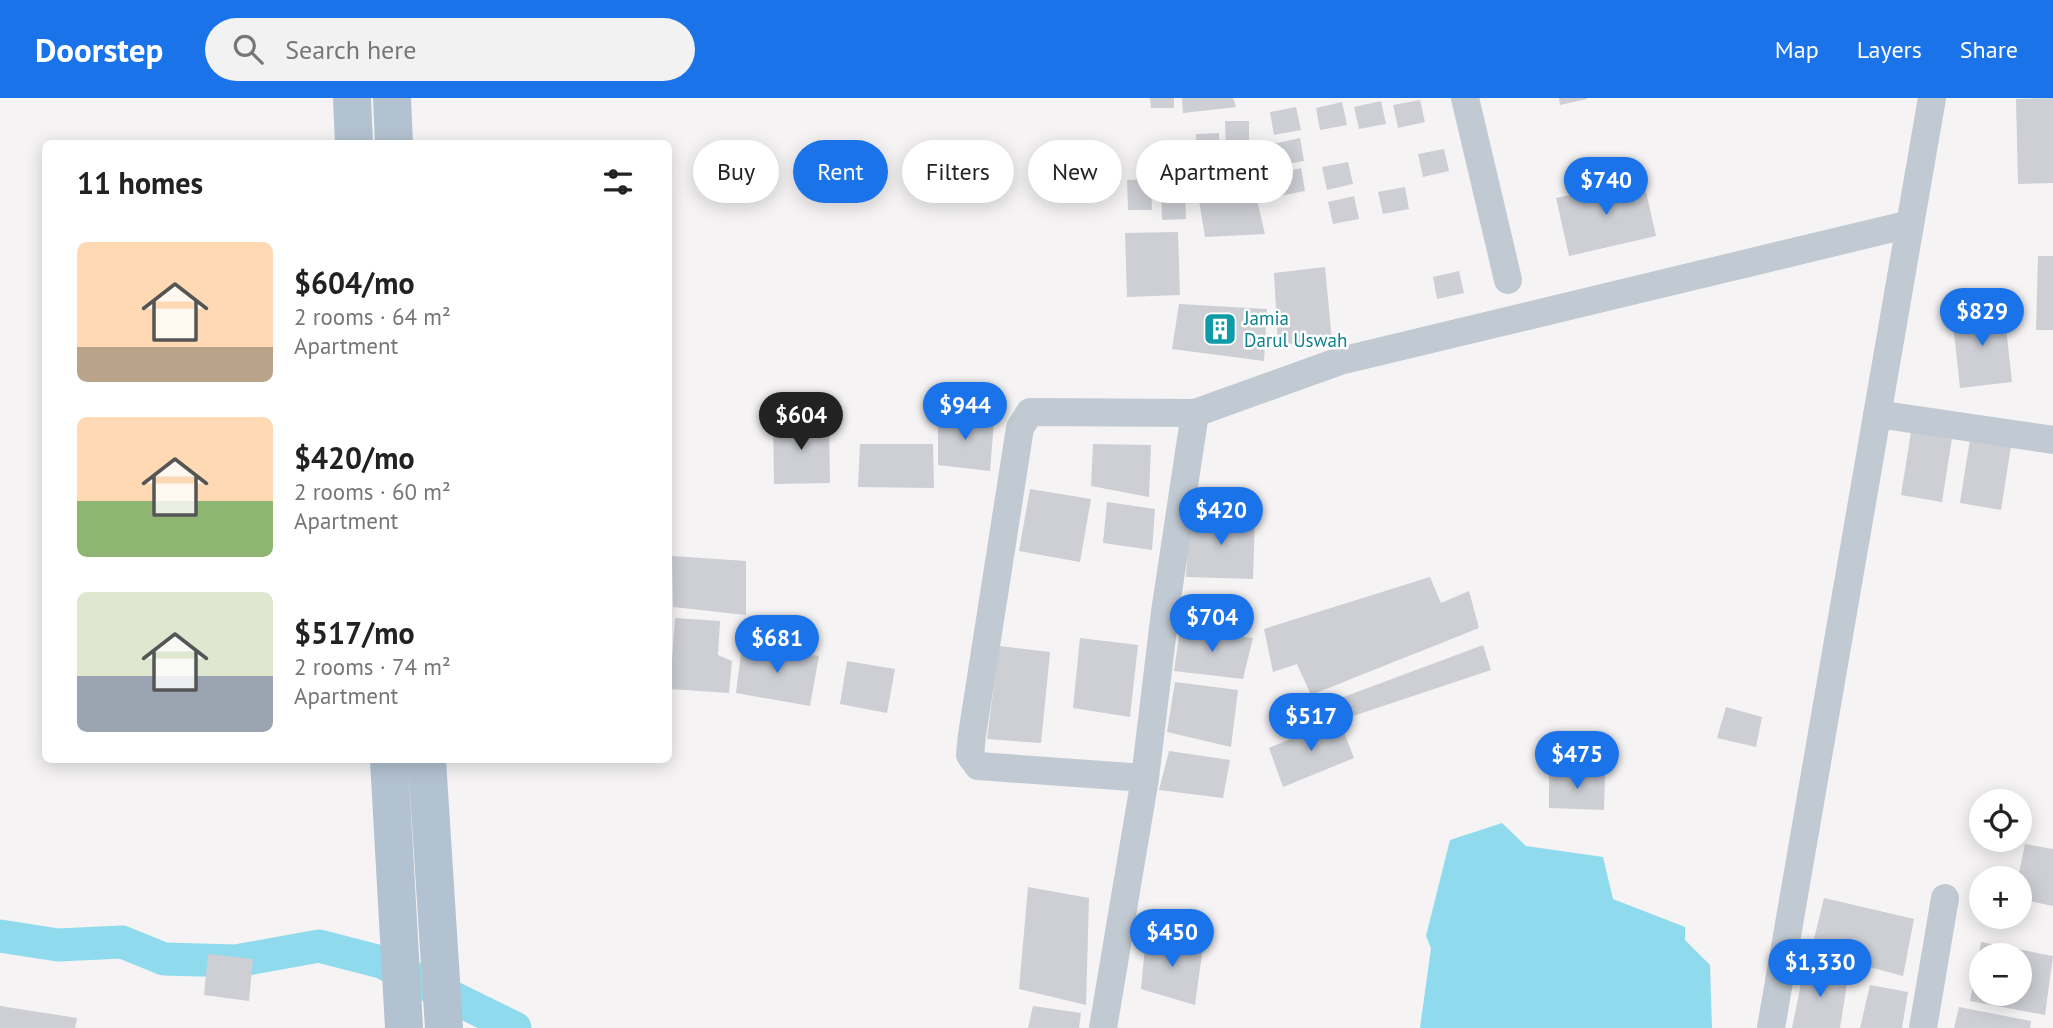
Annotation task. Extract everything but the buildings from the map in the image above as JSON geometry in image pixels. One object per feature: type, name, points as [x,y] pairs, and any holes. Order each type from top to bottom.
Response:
[{"type":"main road","points":[[352,98],[354,140]]},
{"type":"main road","points":[[392,98],[394,140]]},
{"type":"main road","points":[[389,763],[404,1028]]},
{"type":"main road","points":[[427,763],[444,1028]]},
{"type":"street","points":[[1465,98],[1508,280]]},
{"type":"street","points":[[1771,1028],[1932,98]]},
{"type":"street","points":[[1145,778],[978,766],[970,755],[1020,428],[1030,412],[1195,413],[1340,361],[1910,224]]},
{"type":"street","points":[[1104,1028],[1145,778],[1164,612],[1195,413]]},
{"type":"street","points":[[1877,414],[2053,440]]},
{"type":"street","points":[[1923,1028],[1945,898]]},
{"type":"water","points":[[1502,823],[1526,846],[1603,857],[1613,899],[1685,927],[1685,940],[1710,965],[1712,1028],[1420,1028],[1431,948],[1426,936],[1450,840]]},
{"type":"waterway","points":[[0,936],[58,945],[122,942],[164,959],[236,961],[319,946],[381,962],[515,1028]]},
{"type":"place","name":"Jamia Darul Uswah","points":[[1220,329]]}]
